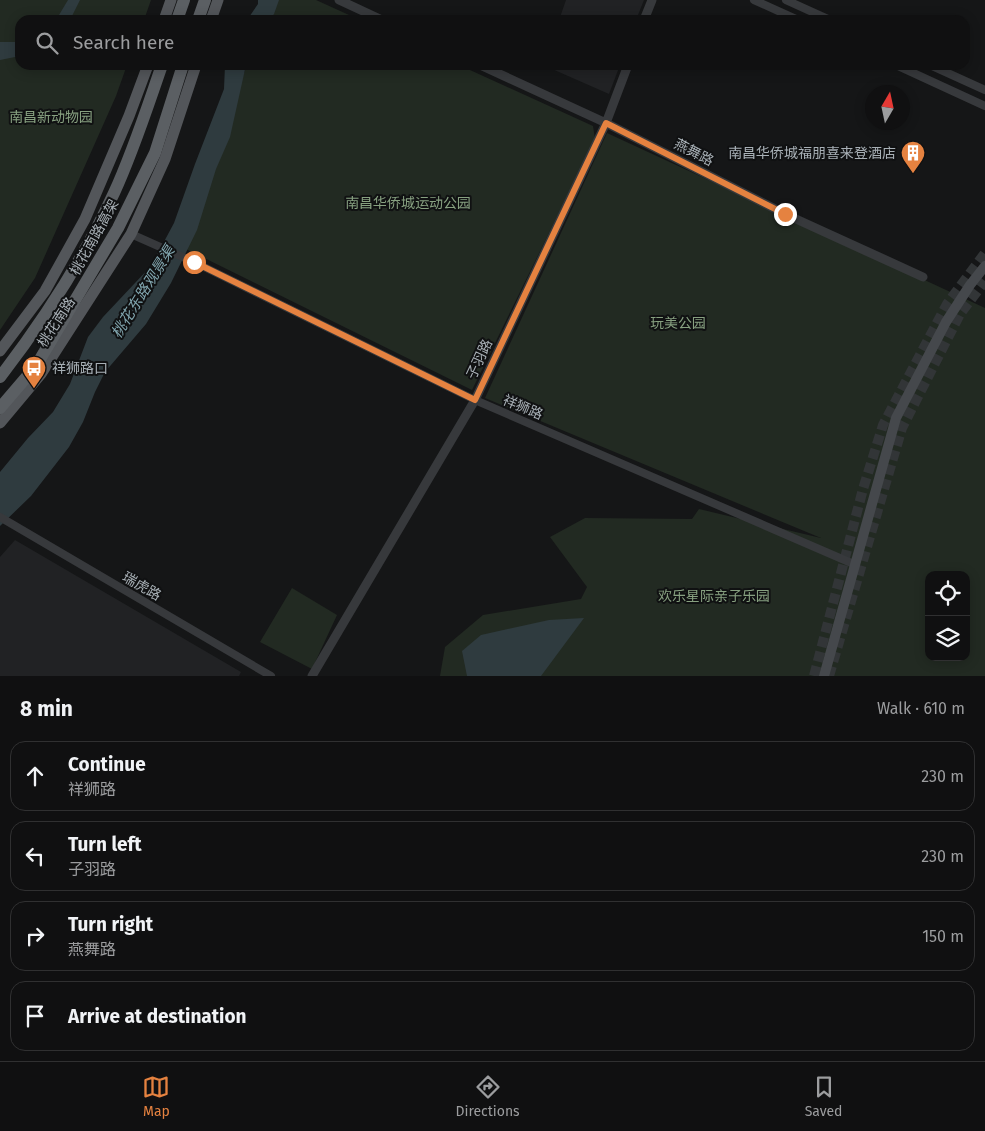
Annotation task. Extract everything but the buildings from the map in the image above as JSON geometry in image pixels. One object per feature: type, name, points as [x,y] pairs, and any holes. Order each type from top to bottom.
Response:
[{"type":"highway","points":[[179,15],[184,0]]},
{"type":"highway","points":[[200,15],[205,0]]},
{"type":"highway","name":"桃花南路高架","points":[[0,377],[30,339],[75,266],[114,193],[148,107],[160,70]]},
{"type":"highway","name":"桃花南路高架","points":[[0,408],[36,366],[118,228],[154,153],[182,70]]},
{"type":"main road","points":[[166,15],[171,0]]},
{"type":"main road","points":[[213,15],[218,0]]},
{"type":"main road","name":"桃花南路","points":[[0,351],[45,291],[85,220],[146,70]]},
{"type":"main road","name":"桃花南路","points":[[0,423],[41,374],[131,234],[165,160],[194,70]]},
{"type":"main road","points":[[824,676],[896,418],[946,322],[985,266]]},
{"type":"street","points":[[339,0],[371,15]]},
{"type":"street","points":[[646,15],[652,0]]},
{"type":"street","points":[[754,0],[787,15]]},
{"type":"street","points":[[786,0],[819,15]]},
{"type":"street","name":"燕舞路","points":[[491,70],[606,123],[785,214],[923,277]]},
{"type":"street","name":"子羽路","points":[[312,676],[475,400],[606,123],[626,70]]},
{"type":"street","points":[[907,70],[985,106]]},
{"type":"street","points":[[941,70],[985,90]]},
{"type":"street","name":"祥狮路","points":[[131,234],[194,262],[475,400],[856,565]]},
{"type":"street","name":"瑞虎路","points":[[0,517],[271,676]]},
{"type":"shaded area","points":[[566,0],[644,0],[638,15],[561,15]]},
{"type":"shaded area","points":[[554,70],[618,70],[609,94]]},
{"type":"shaded area","points":[[15,540],[241,672],[239,676],[0,676],[0,557]]},
{"type":"green space","name":"南昌新动物园","points":[[0,0],[151,0],[146,15],[15,15],[15,70],[125,70],[116,96],[35,278],[0,330]]},
{"type":"green space","points":[[272,0],[316,0],[349,15],[265,15]]},
{"type":"green space","name":"南昌华侨城运动公园","points":[[245,70],[470,70],[593,126],[595,139],[472,390],[180,246]]},
{"type":"green space","name":"玩美公园","points":[[607,133],[985,308],[985,676],[440,676],[445,647],[483,615],[581,599],[587,587],[550,537],[585,518],[692,519],[699,509],[821,538],[485,398]]},
{"type":"green space","points":[[292,588],[337,615],[312,669],[260,642]]},
{"type":"water","points":[[68,0],[80,0],[72,15],[59,15]]},
{"type":"water","points":[[258,0],[279,0],[273,15],[250,15],[258,4]]},
{"type":"water","points":[[0,42],[15,42],[15,57],[0,60]]},
{"type":"water","name":"桃花东路观景渠","points":[[225,70],[245,70],[230,137],[216,169],[197,230],[171,283],[146,324],[105,372],[83,422],[69,447],[31,496],[0,526],[0,472],[28,438],[53,412],[70,384],[88,337],[103,317],[151,266],[174,223],[224,89]]},
{"type":"water","points":[[584,618],[541,676],[467,676],[462,651],[481,635],[549,620]]},
{"type":"tunnel","points":[[814,676],[863,489],[883,425],[947,304],[985,253]]},
{"type":"tunnel","points":[[829,676],[902,428],[960,314],[985,281]]},
{"type":"place","name":"南昌华侨城福朋喜来登酒店","points":[[913,174]]},
{"type":"place","name":"祥狮路口","points":[[34,389]]},
{"type":"route","points":[[194,262],[475,400],[606,123],[785,214]]},
{"type":"park label","name":"欢乐星际亲子乐园","points":[[714,596]]}]
